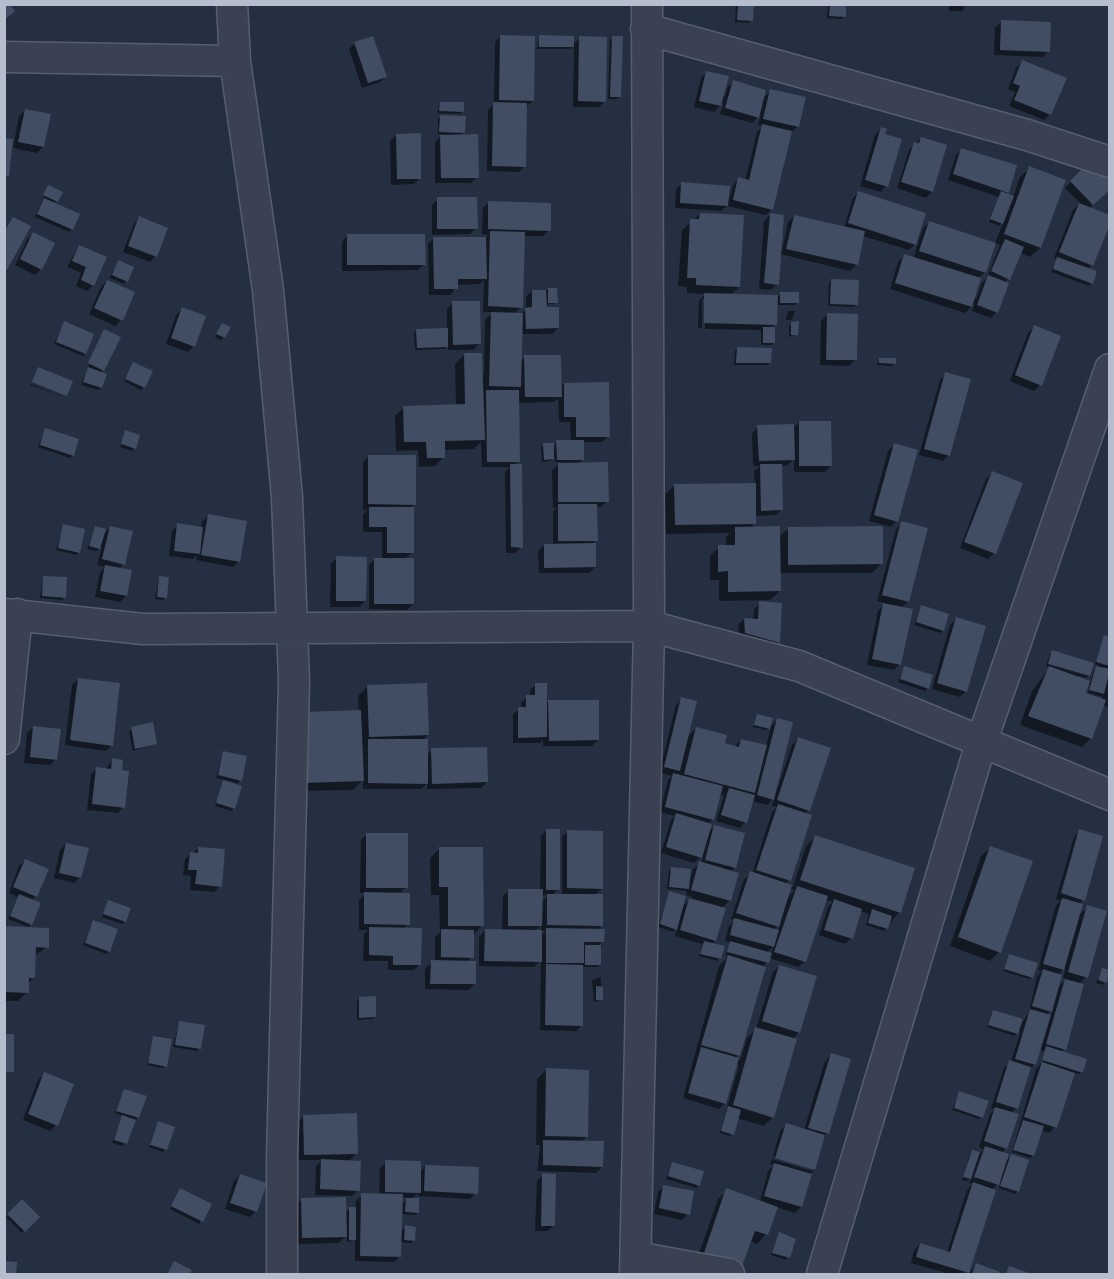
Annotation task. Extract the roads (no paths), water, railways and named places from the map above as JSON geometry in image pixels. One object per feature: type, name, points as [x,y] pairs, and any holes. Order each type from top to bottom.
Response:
[{"type":"street","points":[[232,4],[235,61],[268,290],[287,497],[294,681],[282,1158],[282,1275]]},
{"type":"street","points":[[729,1275],[635,1266],[649,626],[646,17],[1110,162]]},
{"type":"street","points":[[4,57],[235,61]]},
{"type":"street","points":[[822,1275],[981,743],[1110,369]]},
{"type":"street","points":[[4,739],[11,614],[143,628],[292,630],[649,626],[799,666],[1110,795]]}]
